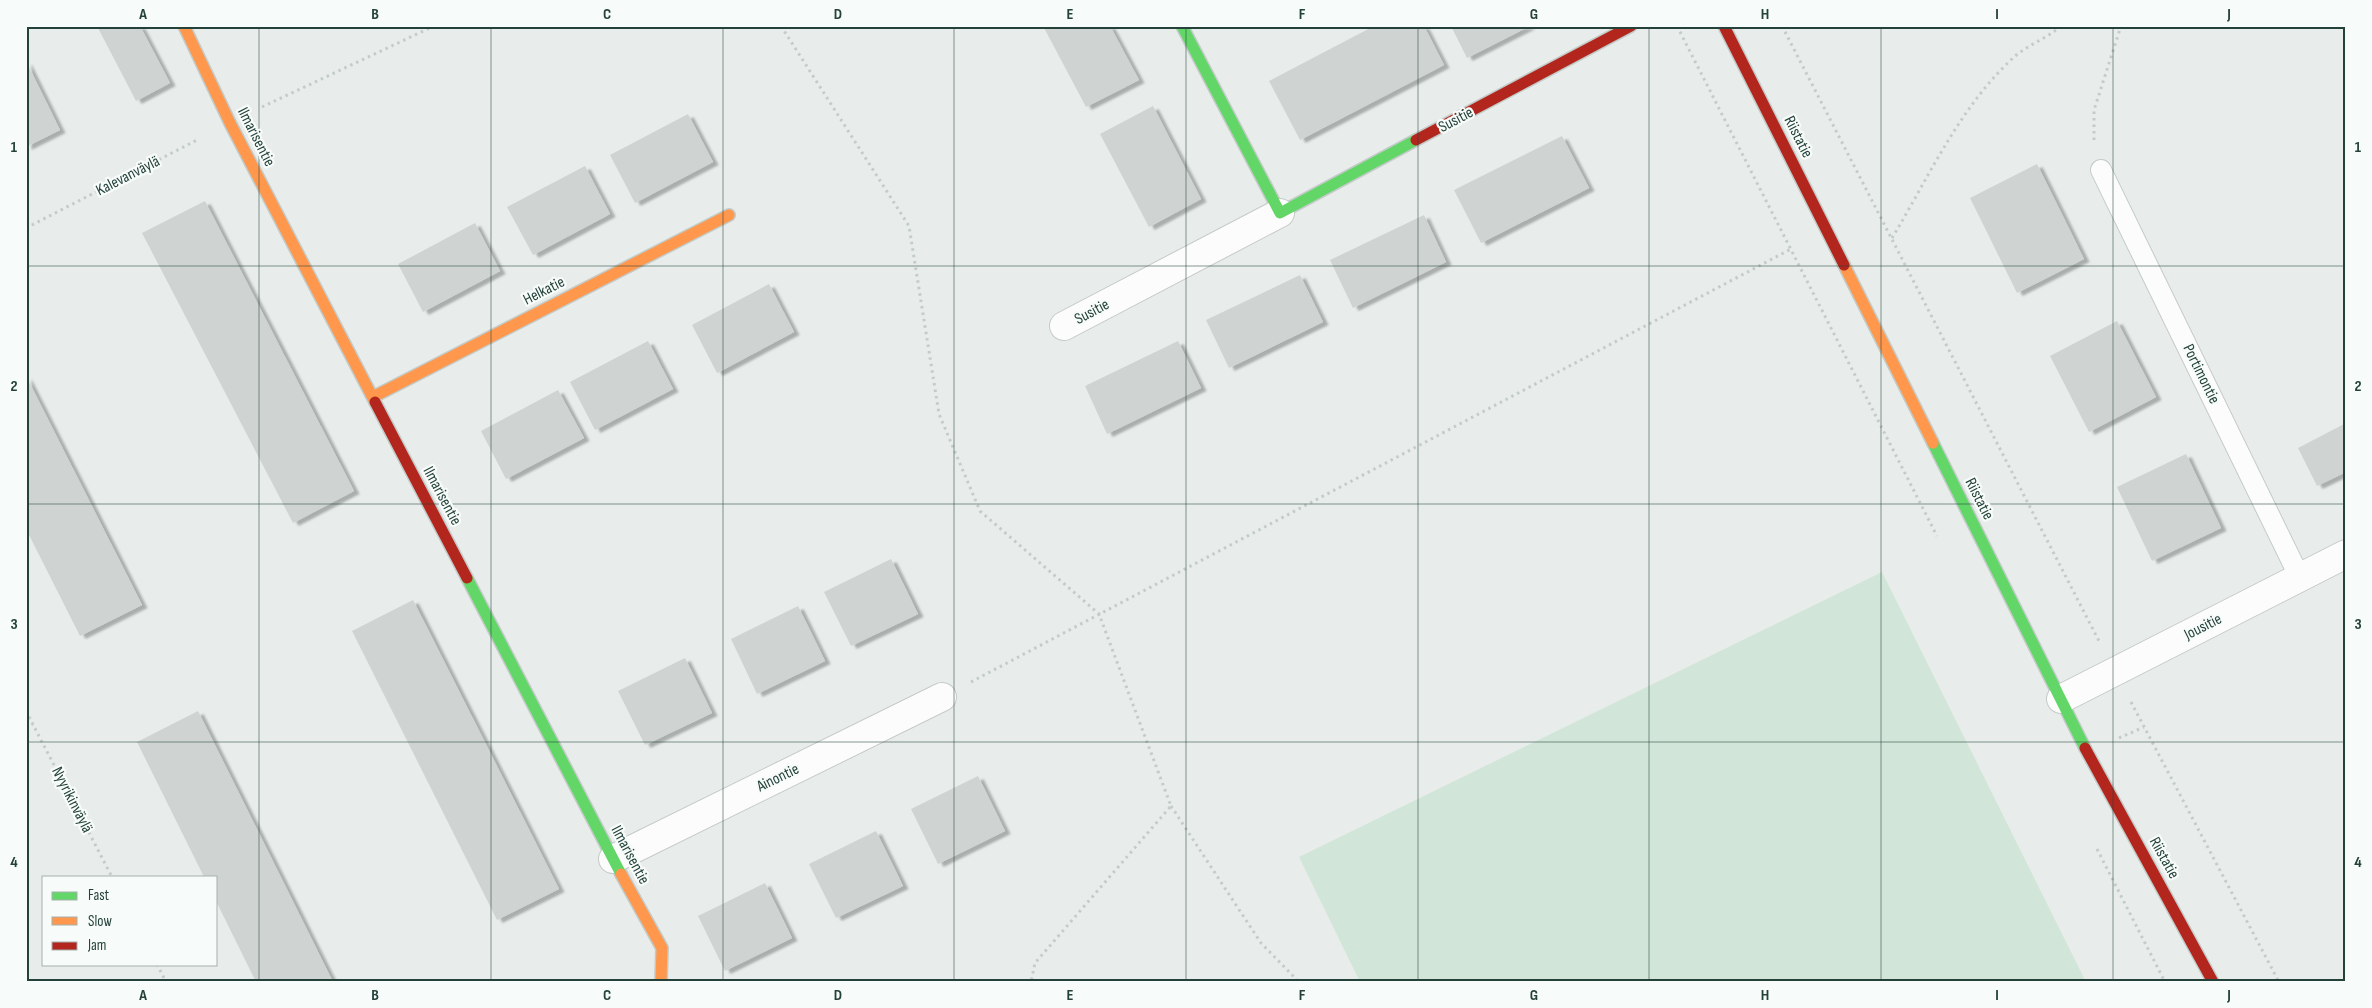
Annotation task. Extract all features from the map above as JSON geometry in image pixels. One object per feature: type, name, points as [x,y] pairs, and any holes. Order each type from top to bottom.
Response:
[{"type":"street","name":"Ilmarisentie","points":[[184,26],[230,123],[372,397],[613,859],[662,948],[661,982]]},
{"type":"street","points":[[1182,26],[1280,213]]},
{"type":"street","name":"Susitie","points":[[1064,326],[1631,26]]},
{"type":"street","name":"Riistatie","points":[[1724,26],[2061,699],[2213,982]]},
{"type":"street","name":"Helkatie","points":[[372,397],[730,215]]},
{"type":"street","name":"Jousitie","points":[[2061,699],[2346,554]]},
{"type":"street","name":"Ainontie","points":[[613,859],[942,697]]},
{"type":"lane","name":"Portimontie","points":[[2101,170],[2300,578]]},
{"type":"path","name":"Kalevanväylä","points":[[26,228],[230,123],[434,26]]},
{"type":"path","points":[[781,26],[909,226],[939,414],[980,511],[1099,614],[1171,806],[1261,943],[1299,982]]},
{"type":"path","points":[[1677,26],[1940,543]]},
{"type":"path","points":[[1782,26],[2114,672],[2279,982]]},
{"type":"path","points":[[1892,238],[1951,135],[1983,89],[2015,56],[2052,34],[2060,26]]},
{"type":"path","points":[[2101,170],[2094,145],[2094,110],[2121,26]]},
{"type":"path","points":[[942,697],[1826,230]]},
{"type":"path","points":[[26,711],[33,724],[26,727]]},
{"type":"path","name":"Nyyrikinväylä","points":[[33,724],[111,876]]},
{"type":"path","points":[[1031,982],[1035,963],[1171,806]]},
{"type":"path","points":[[2094,843],[2165,982]]},
{"type":"path","points":[[158,966],[166,982]]},
{"type":"green space","points":[[1882,572],[2086,982],[1360,982],[1299,857]]},
{"type":"building","points":[[101,26],[140,26],[170,83],[136,101],[98,28]]},
{"type":"building","points":[[1043,26],[1110,26],[1139,80],[1086,107]]},
{"type":"building","points":[[1374,26],[1424,26],[1444,65],[1300,140],[1269,81]]},
{"type":"building","points":[[1451,26],[1530,26],[1467,58]]},
{"type":"building","points":[[26,61],[60,130],[26,147]]},
{"type":"building","points":[[1153,106],[1201,199],[1149,227],[1100,134]]},
{"type":"building","points":[[688,114],[713,162],[635,203],[610,155]]},
{"type":"building","points":[[1562,136],[1589,188],[1481,243],[1454,190]]},
{"type":"building","points":[[2037,164],[2084,259],[2017,293],[1970,198]]},
{"type":"building","points":[[585,166],[610,214],[533,255],[507,207]]},
{"type":"building","points":[[205,201],[354,491],[293,523],[142,233]]},
{"type":"building","points":[[1424,215],[1446,262],[1353,308],[1330,260]]},
{"type":"building","points":[[475,223],[500,271],[423,312],[398,264]]},
{"type":"building","points":[[1300,275],[1323,322],[1229,368],[1206,320]]},
{"type":"building","points":[[769,284],[794,332],[717,373],[692,325]]},
{"type":"building","points":[[2117,321],[2156,397],[2089,432],[2050,356]]},
{"type":"building","points":[[648,341],[673,389],[595,430],[570,382]]},
{"type":"building","points":[[1178,341],[1201,388],[1107,434],[1085,386]]},
{"type":"building","points":[[26,376],[142,605],[80,636],[26,529]]},
{"type":"building","points":[[558,390],[584,438],[506,479],[481,431]]},
{"type":"building","points":[[2346,423],[2346,472],[2317,486],[2298,448]]},
{"type":"building","points":[[2186,454],[2221,528],[2152,561],[2117,487]]},
{"type":"building","points":[[891,559],[918,614],[851,646],[824,592]]},
{"type":"building","points":[[413,600],[559,889],[497,920],[352,631]]},
{"type":"building","points":[[798,606],[825,661],[757,694],[731,639]]},
{"type":"building","points":[[685,658],[712,713],[645,745],[618,691]]},
{"type":"building","points":[[198,711],[333,982],[256,982],[218,905],[218,876],[204,876],[137,742]]},
{"type":"building","points":[[978,776],[1005,831],[938,864],[911,809]]},
{"type":"building","points":[[876,831],[903,886],[836,918],[809,864]]},
{"type":"building","points":[[765,883],[792,938],[725,971],[698,916]]},
{"type":"traffic: fast","points":[[1182,26],[1280,213],[1416,140]]},
{"type":"traffic: fast","points":[[1933,443],[2085,748]]},
{"type":"traffic: fast","points":[[467,578],[621,874]]},
{"type":"traffic: slow","points":[[184,26],[230,123],[375,402]]},
{"type":"traffic: slow","points":[[373,397],[729,215]]},
{"type":"traffic: slow","points":[[1844,265],[1933,443]]},
{"type":"traffic: slow","points":[[621,874],[662,948],[661,982]]},
{"type":"traffic: jam","points":[[1416,140],[1631,26]]},
{"type":"traffic: jam","points":[[1724,26],[1844,265]]},
{"type":"traffic: jam","points":[[375,402],[467,578]]},
{"type":"traffic: jam","points":[[2085,748],[2213,982]]}]
